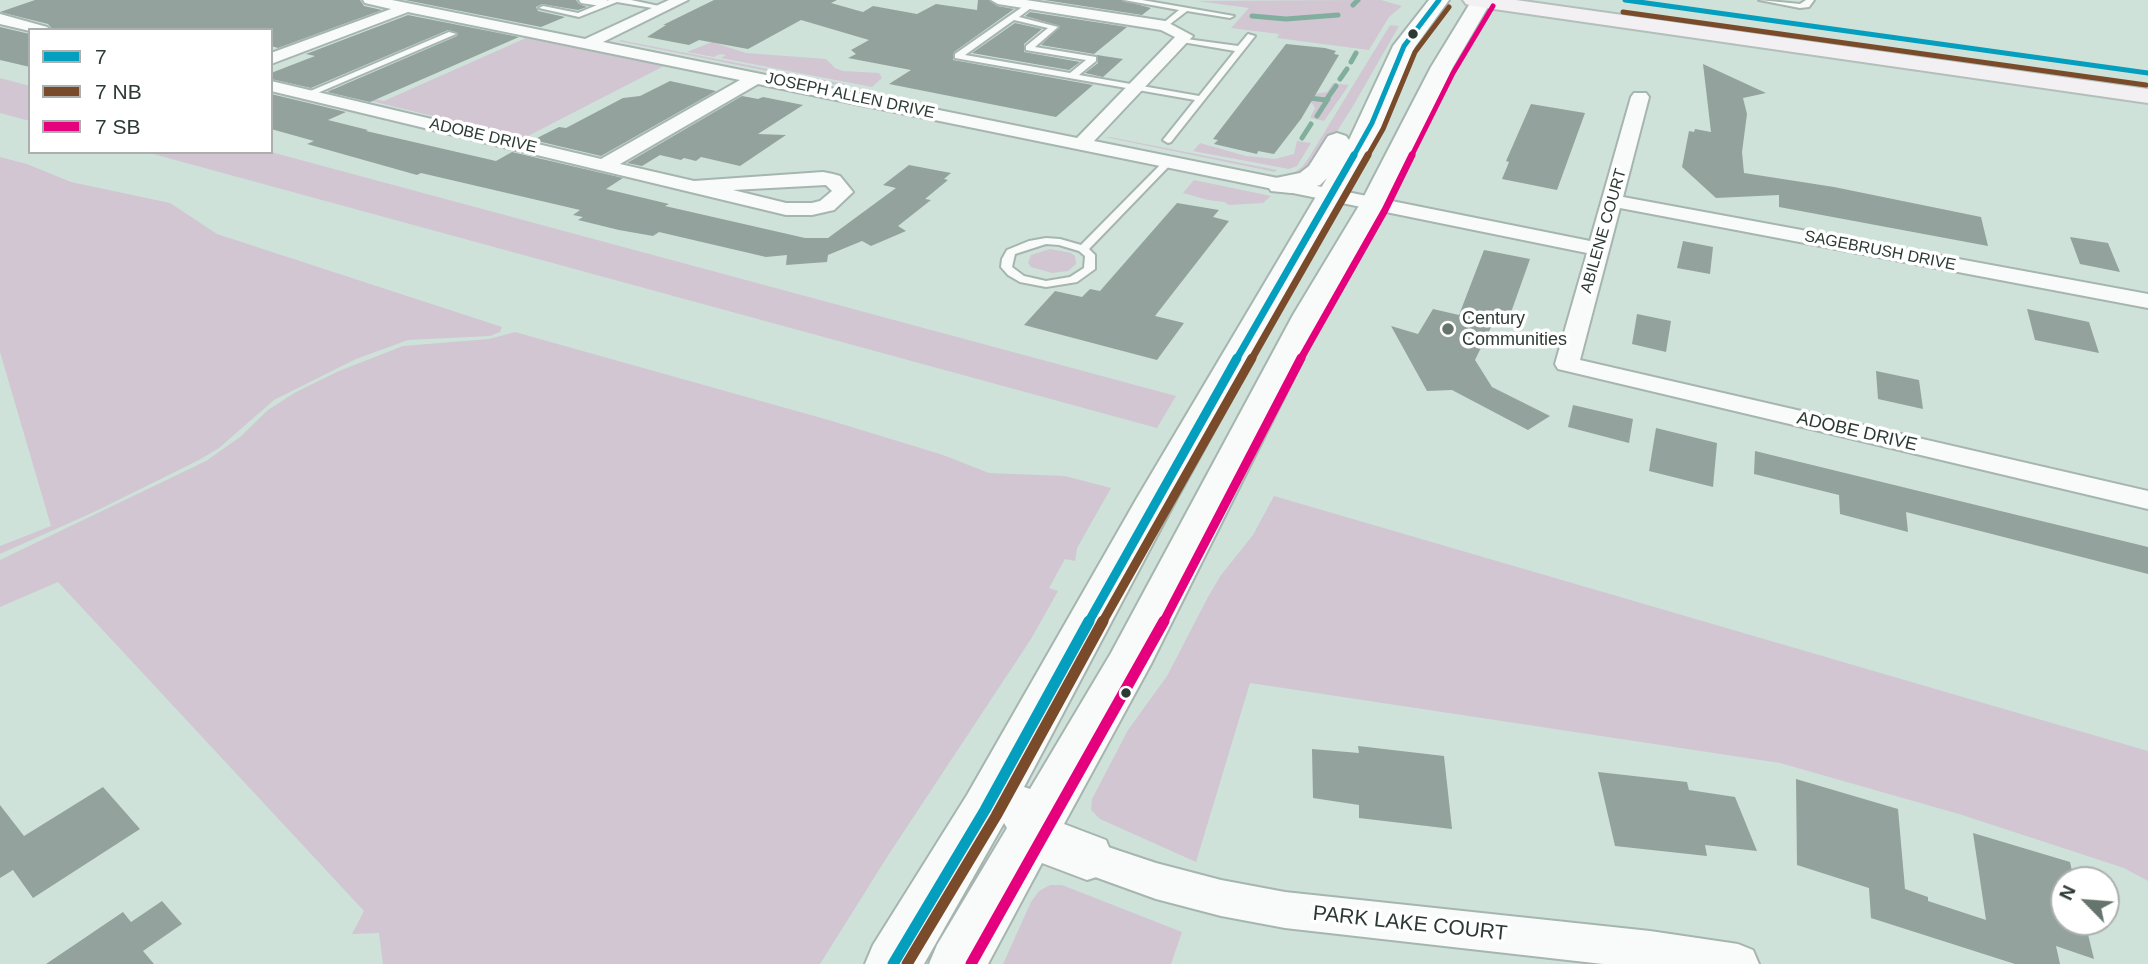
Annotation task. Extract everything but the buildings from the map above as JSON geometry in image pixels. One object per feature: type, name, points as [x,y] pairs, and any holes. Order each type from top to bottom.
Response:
[{"type":"main road","points":[[893,964],[985,810],[1081,633],[1371,123],[1404,46],[1439,0]]},
{"type":"main road","points":[[957,964],[1128,664],[1309,315],[1374,204],[1442,67],[1479,0],[2148,96]]},
{"type":"main road","points":[[1625,0],[2148,73]]},
{"type":"main road","points":[[1281,185],[1310,179],[1319,171],[1341,134],[1360,110],[1381,101]]},
{"type":"main road","points":[[1374,204],[1357,188],[1358,178],[1374,148],[1382,124],[1381,101]]},
{"type":"main road","points":[[1280,372],[1276,353],[1284,318],[1305,272],[1344,204],[1329,195]]},
{"type":"main road","points":[[1081,633],[1092,656],[1091,677],[1028,788],[1023,810],[1033,829],[1047,842],[1087,857]]},
{"type":"street","name":"JOSEPH ALLEN DRIVE","points":[[370,0],[1329,195]]},
{"type":"street","points":[[273,58],[427,0]]},
{"type":"street","points":[[586,0],[602,1],[595,0]]},
{"type":"street","points":[[587,44],[681,0]]},
{"type":"street","points":[[998,0],[1165,26],[1185,36],[1081,144]]},
{"type":"street","points":[[0,19],[34,28]]},
{"type":"street","points":[[604,165],[757,77]]},
{"type":"street","name":"ADOBE DRIVE","points":[[273,87],[695,187],[800,210],[827,206],[843,192],[833,180],[823,178],[695,187]]},
{"type":"street","name":"ABILENE COURT","points":[[1567,364],[1640,97]]},
{"type":"street","points":[[1329,195],[1599,249]]},
{"type":"street","name":"SAGEBRUSH DRIVE","points":[[1612,201],[2148,301]]},
{"type":"street","name":"ADOBE DRIVE","points":[[1567,364],[2148,500]]},
{"type":"street","name":"PARK LAKE COURT","points":[[1087,857],[1221,898],[1285,910],[1650,950],[1738,964]]},
{"type":"lane","points":[[564,0],[543,8],[579,15],[617,0],[664,8]]},
{"type":"lane","points":[[1128,0],[1230,16]]},
{"type":"lane","points":[[1763,0],[1800,6],[1806,5],[1810,0]]},
{"type":"lane","points":[[1031,5],[958,56],[1198,98]]},
{"type":"lane","points":[[1165,26],[1185,9]]},
{"type":"lane","points":[[1013,18],[1054,27],[1029,48],[1093,59],[1072,76]]},
{"type":"lane","points":[[305,95],[452,34]]},
{"type":"lane","points":[[1168,140],[1198,98],[1251,36]]},
{"type":"lane","points":[[1182,40],[1240,49]]},
{"type":"lane","points":[[1083,249],[1168,162]]},
{"type":"lane","points":[[1060,242],[1083,249],[1090,255],[1089,269],[1073,280],[1046,284],[1020,279],[1007,267],[1007,259],[1012,252],[1032,243],[1060,242]]},
{"type":"shaded area","points":[[1356,0],[1353,5],[1360,0],[1381,0],[1402,6],[1389,17],[1369,50],[1277,38],[1279,34],[1231,28],[1249,8],[1197,1]]},
{"type":"shaded area","points":[[1390,25],[1399,26],[1322,155],[1310,158],[1318,160],[1307,173],[1291,175],[1308,159]]},
{"type":"shaded area","points":[[526,38],[664,66],[524,138],[325,90],[329,88],[384,101]]},
{"type":"shaded area","points":[[618,41],[845,84],[842,86]]},
{"type":"shaded area","points":[[712,42],[746,53],[826,59],[835,68],[843,71],[879,73],[882,78],[872,87],[721,58],[726,55],[714,57],[687,52]]},
{"type":"shaded area","points":[[0,78],[28,85],[28,120],[0,113]]},
{"type":"shaded area","points":[[1333,83],[1349,85],[1324,121],[1310,118],[1315,108],[1312,103],[1250,91],[1252,88],[1308,95],[1327,92]]},
{"type":"shaded area","points":[[1105,137],[1110,137],[1277,170],[1275,172]]},
{"type":"shaded area","points":[[1297,141],[1311,143],[1297,166],[1289,169],[1193,151],[1200,143],[1246,156],[1275,159],[1294,154]]},
{"type":"shaded area","points":[[273,153],[1176,396],[1157,428],[153,154]]},
{"type":"shaded area","points":[[0,157],[27,164],[71,182],[170,203],[217,234],[502,327],[500,332],[490,336],[408,340],[356,359],[274,400],[219,448],[199,460],[96,511],[0,554],[0,546],[51,526],[0,352]]},
{"type":"shaded area","points":[[1194,180],[1271,196],[1263,203],[1229,205],[1183,193]]},
{"type":"shaded area","points":[[1050,249],[1071,253],[1075,256],[1076,264],[1068,271],[1052,273],[1031,267],[1028,263],[1031,255]]},
{"type":"shaded area","points":[[515,332],[832,421],[943,455],[989,473],[1065,476],[1111,488],[1077,548],[1075,561],[1065,559],[1049,588],[1058,591],[1031,639],[820,964],[383,964],[379,933],[352,934],[364,911],[58,582],[0,607],[0,560],[206,461],[240,437],[268,410],[296,392],[339,371],[403,346],[489,339]]},
{"type":"shaded area","points":[[1274,496],[2148,751],[2148,881],[2120,866],[1959,814],[1780,763],[1250,683],[1196,862],[1100,819],[1091,810],[1092,799],[1128,730],[1167,676],[1221,575],[1253,535]]},
{"type":"shaded area","points":[[1050,885],[1062,885],[1182,932],[1171,964],[1003,964],[1031,902],[1039,891]]},
{"type":"waterway","points":[[1353,5],[1358,0]]},
{"type":"waterway","points":[[1252,16],[1286,19],[1338,15]]},
{"type":"waterway","points":[[1351,62],[1356,53]]},
{"type":"waterway","points":[[1340,79],[1347,69]]},
{"type":"waterway","points":[[1301,97],[1326,100],[1336,86]]},
{"type":"waterway","points":[[1317,116],[1328,99]]},
{"type":"waterway","points":[[1302,138],[1311,124]]},
{"type":"transit line","name":"7","points":[[893,964],[985,810],[1157,498],[1372,123],[1404,46],[1439,0]]},
{"type":"transit line","name":"7","points":[[1625,0],[2148,73]]},
{"type":"transit line","points":[[971,964],[1139,670],[1320,321],[1385,210],[1453,73],[1493,6]]},
{"type":"transit line","points":[[907,964],[996,816],[1168,504],[1383,129],[1415,52],[1449,7]]},
{"type":"transit line","points":[[1623,12],[2146,85]]},
{"type":"place","name":"Century Communities","points":[[1448,329]]}]
